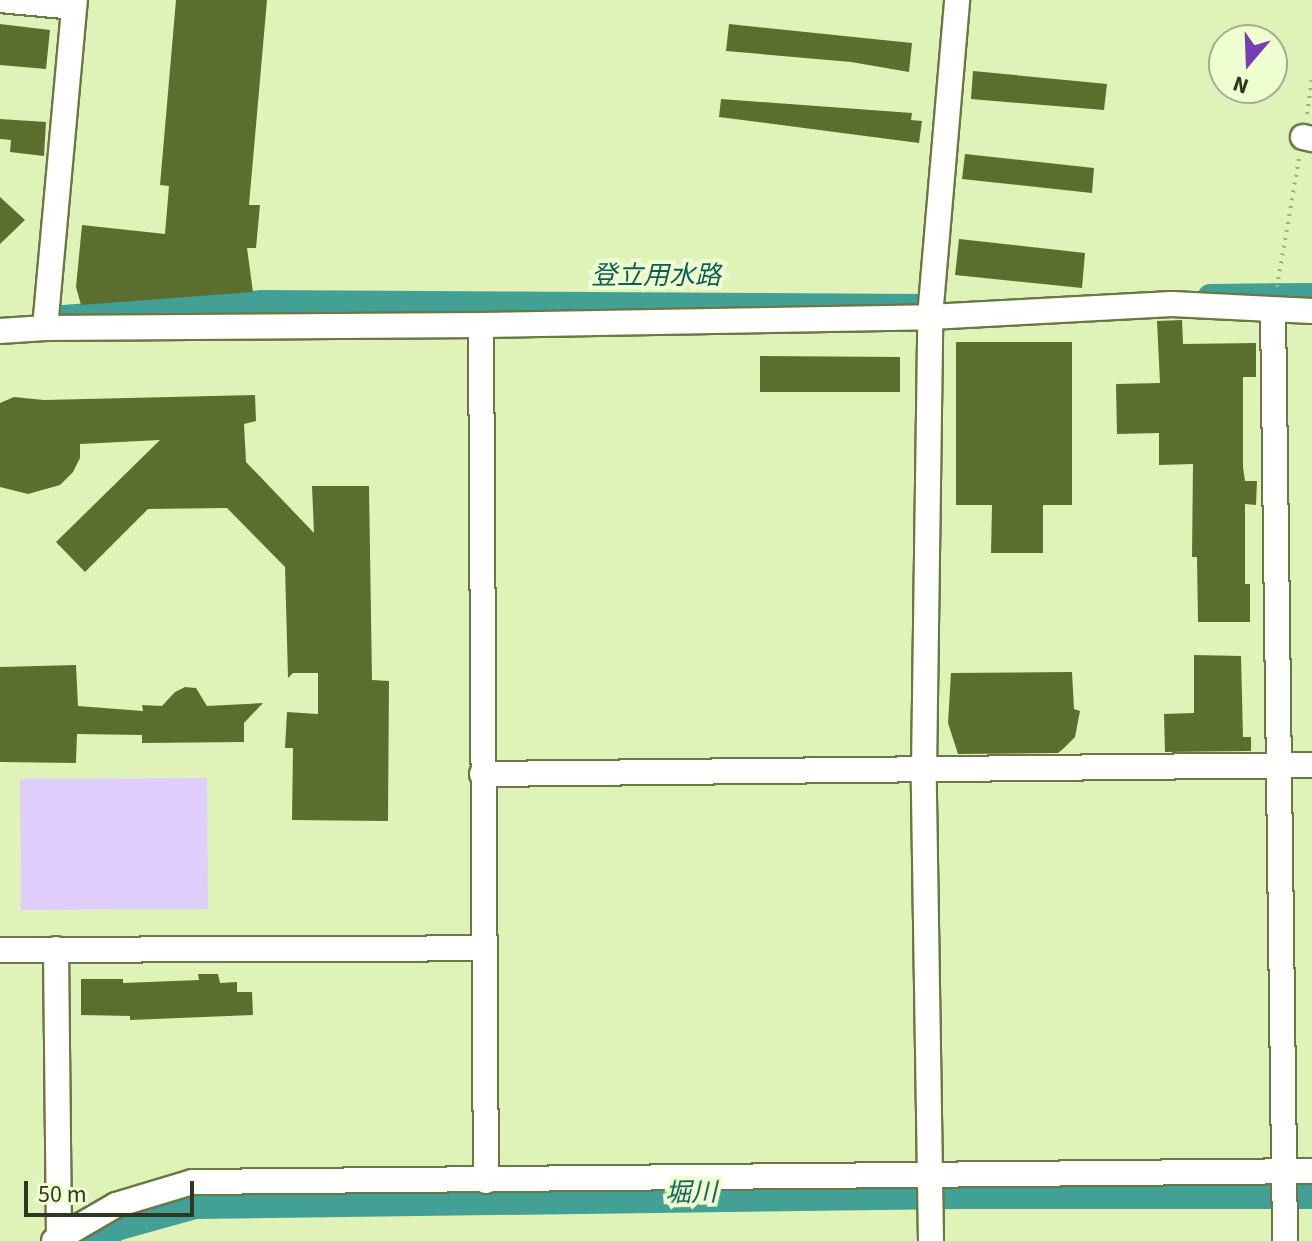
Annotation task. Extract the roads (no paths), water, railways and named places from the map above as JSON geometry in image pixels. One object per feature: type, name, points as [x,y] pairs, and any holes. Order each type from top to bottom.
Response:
[{"type":"street","points":[[0,0],[74,3],[45,328]]},
{"type":"street","points":[[931,1241],[924,770],[930,317],[957,0]]},
{"type":"street","points":[[0,331],[930,317],[1172,304],[1312,311]]},
{"type":"street","points":[[1273,310],[1285,1241]]},
{"type":"street","points":[[481,325],[482,948],[486,1181]]},
{"type":"street","points":[[482,774],[1312,765]]},
{"type":"street","points":[[0,950],[482,948]]},
{"type":"street","points":[[56,949],[58,1240]]},
{"type":"street","points":[[58,1240],[116,1205],[192,1182],[486,1181],[929,1172],[1312,1171]]},
{"type":"waterway","name":"登立用水路","points":[[1210,296],[1312,295]]},
{"type":"waterway","name":"登立用水路","points":[[50,318],[262,302],[925,306]]},
{"type":"waterway","name":"堀川","points":[[79,1241],[115,1220],[194,1198],[960,1188],[1312,1188]]}]
